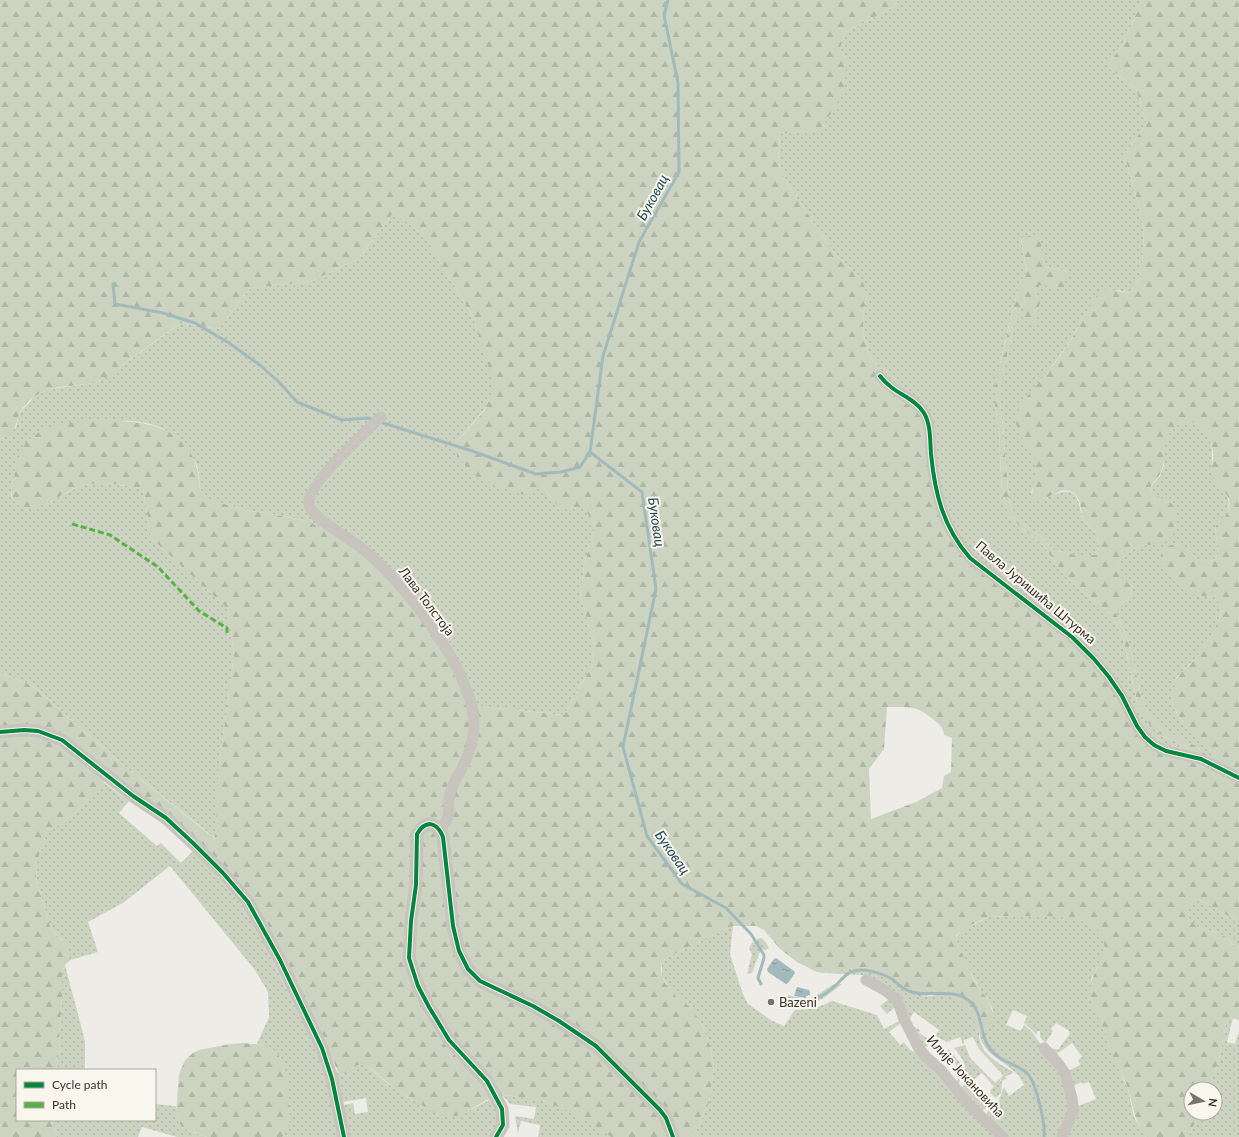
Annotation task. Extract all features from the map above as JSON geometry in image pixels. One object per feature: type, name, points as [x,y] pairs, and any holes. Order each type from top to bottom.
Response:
[{"type":"street","name":"Павла Јуришића Штурма","points":[[880,376],[890,387],[919,407],[927,418],[940,506],[951,532],[959,545],[970,558],[1072,637],[1088,653],[1109,677],[1122,696],[1137,726],[1145,737],[1154,745],[1166,751],[1201,759],[1239,778]]},
{"type":"street","name":"Лава Толстоја","points":[[377,420],[343,452],[311,495],[309,505],[315,515],[360,546],[387,571],[420,611],[459,671],[471,708],[474,724],[473,739],[464,763],[450,791],[447,820],[440,830]]},
{"type":"street","points":[[0,732],[24,730],[38,731],[62,740],[133,796],[166,818],[223,873],[248,902],[280,960],[322,1048],[332,1079],[344,1137]]},
{"type":"street","points":[[496,1137],[502,1125],[502,1109],[487,1081],[449,1040],[418,986],[409,958],[411,921],[416,885],[417,834],[420,828],[425,825],[431,824],[436,826],[440,830],[443,837],[453,926],[459,951],[468,969],[480,981],[533,1006],[559,1021],[596,1046],[660,1110],[666,1118],[673,1137]]},
{"type":"street","name":"Илије Јокановића","points":[[866,980],[886,990],[897,1000],[904,1019],[918,1047],[926,1057],[940,1069],[970,1106],[1003,1137]]},
{"type":"street","points":[[1044,1048],[1057,1062],[1064,1073],[1074,1106],[1062,1137]]},
{"type":"green space","points":[[0,0],[898,0],[894,7],[846,32],[840,48],[847,63],[843,93],[821,130],[780,134],[778,165],[788,185],[836,255],[859,277],[864,285],[867,296],[863,314],[864,337],[870,356],[885,376],[924,406],[935,450],[946,510],[963,545],[1074,634],[1142,728],[1163,747],[1193,752],[1179,743],[1166,738],[1155,730],[1145,719],[1138,707],[1123,638],[1113,618],[1105,609],[1063,574],[1043,545],[1019,526],[1012,518],[1006,507],[1002,493],[995,387],[1013,308],[1021,281],[1027,274],[1021,238],[1039,234],[1045,267],[1067,271],[1064,288],[1039,285],[1035,296],[1041,298],[1035,323],[1022,321],[1027,296],[1016,318],[1000,386],[1000,402],[1010,504],[1024,525],[1040,535],[1053,550],[1076,555],[1096,555],[1099,546],[1095,530],[1085,522],[1079,501],[1074,493],[1064,490],[1038,501],[1033,501],[1032,492],[1035,474],[1034,459],[1021,437],[1016,420],[1017,413],[1024,400],[1067,346],[1098,293],[1107,289],[1129,293],[1140,278],[1144,229],[1124,154],[1147,124],[1136,89],[1107,66],[1123,44],[1142,0],[1239,0],[1239,922],[1198,899],[1191,902],[1189,918],[1197,927],[1226,937],[1239,950],[1239,1016],[1229,1019],[1226,1023],[1219,1059],[1212,1081],[1183,1081],[1183,1121],[1196,1121],[1189,1135],[1185,1137],[1146,1137],[1134,1113],[1126,1085],[1112,1056],[1104,1030],[1090,1000],[1090,986],[1102,957],[1104,942],[1100,932],[1089,924],[1076,920],[1044,916],[990,917],[972,925],[956,936],[959,947],[973,978],[989,1002],[993,1014],[993,1026],[987,1030],[980,1029],[976,1025],[963,1002],[953,996],[939,993],[922,997],[887,975],[869,968],[860,967],[824,973],[817,972],[797,962],[780,949],[764,930],[756,926],[733,926],[666,958],[661,969],[665,983],[676,996],[691,1008],[702,1024],[710,1046],[714,1067],[709,1103],[693,1137],[611,1137],[568,1111],[547,1102],[507,1095],[487,1100],[456,1116],[435,1113],[395,1089],[367,1065],[358,1065],[343,1075],[339,1074],[320,1031],[211,852],[105,781],[71,816],[56,827],[47,831],[37,862],[36,878],[51,930],[67,945],[70,952],[70,960],[65,965],[62,973],[62,998],[57,1069],[16,1069],[16,1121],[51,1121],[58,1137],[0,1137],[0,673],[33,686],[117,760],[215,839],[219,765],[234,655],[228,609],[151,538],[143,488],[102,483],[78,487],[50,502],[36,507],[22,507],[15,502],[11,493],[16,461],[20,451],[31,437],[48,428],[64,424],[90,421],[120,421],[148,424],[173,434],[183,443],[191,454],[197,468],[200,489],[202,493],[210,500],[246,510],[306,521],[332,532],[391,580],[446,655],[467,705],[564,715],[593,664],[594,645],[581,597],[584,565],[595,527],[585,509],[560,509],[543,487],[524,495],[479,479],[457,457],[456,443],[484,411],[495,387],[472,315],[425,236],[394,212],[359,258],[310,282],[250,288],[219,329],[181,323],[102,380],[44,391],[34,397],[22,409],[14,430],[9,435],[0,439]],"holes":[[[1186,422],[1197,423],[1204,430],[1212,447],[1213,476],[1226,494],[1229,503],[1225,517],[1217,523],[1216,537],[1219,553],[1214,560],[1202,561],[1198,560],[1189,548],[1180,545],[1171,545],[1164,549],[1161,561],[1173,578],[1182,587],[1193,594],[1213,596],[1219,603],[1221,609],[1218,621],[1211,636],[1197,656],[1176,680],[1172,695],[1174,706],[1183,722],[1215,760],[1195,746],[1159,726],[1148,713],[1143,703],[1129,643],[1114,610],[1128,599],[1132,593],[1130,584],[1124,580],[1120,574],[1120,560],[1129,552],[1140,546],[1156,545],[1166,541],[1173,534],[1177,525],[1175,508],[1172,504],[1154,495],[1150,488],[1163,468],[1166,440],[1175,427]],[[887,707],[912,708],[928,715],[940,725],[944,735],[952,738],[951,772],[944,776],[942,788],[916,802],[871,819],[869,769],[884,749]]]},
{"type":"green space","points":[[898,0],[1142,0],[1123,44],[1107,66],[1136,89],[1147,124],[1124,154],[1144,229],[1140,278],[1129,293],[1118,290],[1088,310],[1067,346],[1033,389],[1032,453],[1036,465],[1034,484],[1031,493],[1044,499],[1059,493],[1069,492],[1075,495],[1087,524],[1095,530],[1099,546],[1096,555],[1076,555],[1053,550],[1040,535],[1024,525],[1017,518],[1010,504],[1000,402],[1000,386],[1016,318],[1028,294],[1041,298],[1035,296],[1039,284],[1067,271],[1045,267],[1021,238],[1027,274],[1021,281],[1013,308],[1001,359],[995,404],[999,432],[1002,493],[1006,507],[1012,518],[1019,526],[1043,545],[1063,574],[1105,609],[1113,618],[1123,638],[1138,707],[1155,730],[1166,738],[1179,743],[1194,753],[1174,751],[1153,741],[963,545],[885,376],[870,356],[864,337],[863,314],[867,296],[859,277],[836,255],[788,185],[778,165],[780,134],[820,130],[847,63],[840,48],[846,32],[894,7]]},
{"type":"green space","points":[[394,212],[425,236],[472,315],[496,387],[484,410],[456,443],[543,487],[560,509],[585,509],[595,527],[584,565],[581,597],[594,645],[593,664],[564,715],[467,705],[306,521],[246,510],[210,500],[201,490],[195,461],[187,448],[173,435],[156,426],[146,423],[126,421],[41,431],[24,446],[17,459],[11,494],[12,498],[18,505],[28,508],[45,504],[78,487],[96,482],[143,488],[151,538],[228,609],[234,655],[219,765],[216,839],[117,760],[33,686],[0,673],[0,439],[16,427],[22,410],[36,395],[49,389],[100,381],[181,323],[219,329],[250,288],[310,282],[359,258]]},
{"type":"green space","points":[[1186,422],[1197,423],[1205,430],[1209,437],[1215,479],[1227,495],[1229,506],[1225,517],[1217,523],[1216,537],[1219,553],[1214,560],[1198,560],[1189,548],[1161,557],[1161,561],[1182,587],[1195,594],[1213,596],[1218,601],[1221,609],[1215,628],[1203,649],[1177,677],[1173,688],[1172,700],[1180,719],[1204,744],[1216,761],[1193,745],[1158,725],[1148,712],[1143,703],[1129,643],[1114,610],[1128,599],[1132,593],[1130,584],[1121,577],[1118,568],[1120,560],[1137,547],[1161,543],[1170,538],[1157,497],[1152,494],[1150,488],[1160,476],[1164,465],[1164,448],[1168,435],[1175,426]]},
{"type":"green space","points":[[103,782],[129,801],[119,813],[157,846],[161,843],[181,863],[194,850],[244,907],[267,949],[315,1047],[326,1078],[338,1137],[282,1137],[290,1119],[281,1058],[273,1050],[257,1044],[269,1017],[268,992],[255,970],[170,866],[123,903],[88,922],[98,952],[70,960],[70,952],[62,940],[51,930],[36,878],[37,862],[47,831],[56,827],[71,816]]},
{"type":"green space","points":[[1198,899],[1239,922],[1239,950],[1226,937],[1197,927],[1189,918],[1189,905],[1193,900]]},
{"type":"green space","points":[[1051,916],[1066,918],[1092,925],[1101,932],[1105,942],[1105,947],[1101,961],[1091,979],[1110,1049],[1128,1089],[1134,1117],[1146,1137],[1064,1137],[1078,1106],[1096,1099],[1089,1082],[1083,1084],[1082,1082],[1071,1087],[1066,1072],[1080,1065],[1078,1060],[1082,1057],[1072,1043],[1054,1056],[1053,1048],[1058,1050],[1070,1033],[1068,1030],[1056,1023],[1051,1029],[1053,1031],[1046,1042],[1048,1044],[1047,1045],[1040,1037],[1040,1031],[1037,1031],[1037,1035],[1024,1023],[1027,1016],[1013,1010],[1006,1025],[1021,1031],[1024,1025],[1032,1032],[1061,1073],[1071,1103],[1059,1137],[1006,1137],[987,1115],[987,1112],[999,1100],[1004,1087],[1009,1096],[1024,1085],[1016,1073],[986,1049],[982,1043],[980,1029],[987,1030],[993,1010],[975,981],[959,949],[956,937],[962,930],[989,917]]},
{"type":"green space","points":[[733,926],[730,954],[743,994],[748,1004],[771,1020],[784,1026],[795,1010],[814,1008],[832,1001],[877,1015],[884,1029],[901,1020],[902,1022],[889,1032],[900,1045],[904,1042],[910,1050],[920,1054],[1000,1137],[693,1137],[709,1103],[714,1067],[710,1046],[702,1024],[683,1002],[669,989],[662,976],[662,964],[666,958]]},
{"type":"green space","points":[[761,938],[769,948],[765,950],[761,949],[752,973],[747,974],[752,954],[749,948],[757,939]]},
{"type":"green space","points":[[65,965],[85,1041],[85,1069],[57,1069],[62,998],[62,973]]},
{"type":"green space","points":[[860,967],[874,969],[887,975],[916,995],[925,997],[948,994],[959,999],[966,1005],[974,1022],[980,1029],[979,1037],[984,1050],[994,1060],[1014,1072],[1005,1077],[1006,1079],[1002,1081],[1000,1079],[1003,1075],[979,1049],[973,1037],[964,1040],[964,1044],[960,1037],[947,1042],[935,1036],[939,1030],[914,1012],[908,1022],[901,1003],[871,978],[862,975],[824,973]]},
{"type":"green space","points":[[834,984],[842,984],[829,995],[815,1002],[801,1005],[785,1000],[789,995],[804,999],[814,997]]},
{"type":"green space","points":[[890,998],[896,1006],[887,1014],[880,1006]]},
{"type":"green space","points":[[1239,1016],[1239,1020],[1233,1018],[1227,1042],[1235,1044],[1239,1032],[1239,1137],[1185,1137],[1189,1135],[1196,1121],[1223,1121],[1223,1081],[1212,1081],[1219,1059],[1228,1019]]},
{"type":"green space","points":[[911,1025],[920,1030],[919,1033],[932,1041],[924,1048],[956,1082],[961,1077],[958,1088],[929,1057]]},
{"type":"green space","points":[[244,1043],[262,1045],[272,1049],[279,1056],[284,1065],[287,1076],[290,1119],[285,1133],[282,1137],[207,1137],[185,1129],[178,1122],[176,1112],[179,1074],[185,1060],[199,1050]]},
{"type":"green space","points":[[965,1045],[970,1058],[995,1083],[999,1079],[1002,1082],[1001,1093],[996,1098],[990,1093],[990,1090],[994,1087],[982,1073],[967,1086],[980,1101],[984,1098],[986,1101],[986,1108],[981,1111],[962,1088],[965,1076],[965,1067],[962,1059],[954,1048]]},
{"type":"green space","points":[[949,1049],[960,1063],[962,1072],[945,1053]]},
{"type":"green space","points":[[358,1065],[367,1065],[387,1083],[411,1099],[464,1113],[491,1099],[496,1109],[498,1118],[491,1137],[350,1137],[343,1105],[353,1103],[355,1114],[368,1112],[366,1098],[343,1102],[336,1070],[339,1074],[343,1075]]},
{"type":"green space","points":[[507,1095],[537,1100],[564,1108],[611,1137],[538,1137],[540,1125],[521,1121],[518,1134],[515,1116],[534,1119],[536,1107],[510,1104],[503,1096]]},
{"type":"green space","points":[[156,1104],[176,1106],[178,1120],[184,1128],[207,1137],[177,1137],[142,1127],[138,1137],[58,1137],[51,1121],[156,1121]]},
{"type":"water","points":[[776,958],[795,973],[786,984],[768,972],[767,969]]},
{"type":"water","points":[[797,987],[809,990],[810,995],[806,996],[806,998],[794,996]]},
{"type":"waterway","name":"Буковац","points":[[380,422],[472,451],[536,474],[561,472],[580,467],[590,452],[603,356],[639,242],[679,172],[678,83],[664,15],[668,0]]},
{"type":"waterway","points":[[113,284],[115,304],[163,313],[195,323],[229,343],[261,366],[279,382],[297,402],[342,420],[368,418],[374,420]]},
{"type":"waterway","name":"Буковац","points":[[590,452],[642,492],[656,589],[623,747],[647,836],[682,884],[726,908],[751,934],[764,955],[758,978],[761,984]]},
{"type":"waterway","name":"Буковац","points":[[785,998],[807,1001],[819,997],[826,994],[849,973],[861,970],[872,971],[883,975],[912,992],[926,994],[955,994],[962,996],[974,1006],[980,1019],[986,1042],[990,1049],[1000,1058],[1027,1073],[1030,1078],[1034,1085],[1040,1104],[1044,1137]]},
{"type":"marked path","points":[[72,524],[110,535],[158,567],[199,611],[227,628],[227,633]]},
{"type":"cycle path","points":[[880,376],[891,387],[909,398],[924,413],[929,428],[935,483],[942,509],[953,534],[970,558],[1072,637],[1094,659],[1122,696],[1137,726],[1145,737],[1154,745],[1166,751],[1201,759],[1239,778]]},
{"type":"cycle path","points":[[0,732],[24,730],[38,731],[62,740],[133,796],[166,818],[223,873],[248,902],[280,960],[322,1048],[332,1079],[344,1137]]},
{"type":"cycle path","points":[[496,1137],[503,1125],[502,1109],[487,1081],[449,1040],[418,986],[409,958],[411,921],[416,885],[417,834],[420,829],[428,824],[438,828],[443,837],[453,926],[459,951],[468,969],[480,981],[533,1006],[559,1021],[596,1046],[660,1110],[666,1118],[673,1137]]},
{"type":"place","name":"Bazeni","points":[[771,1002]]}]
